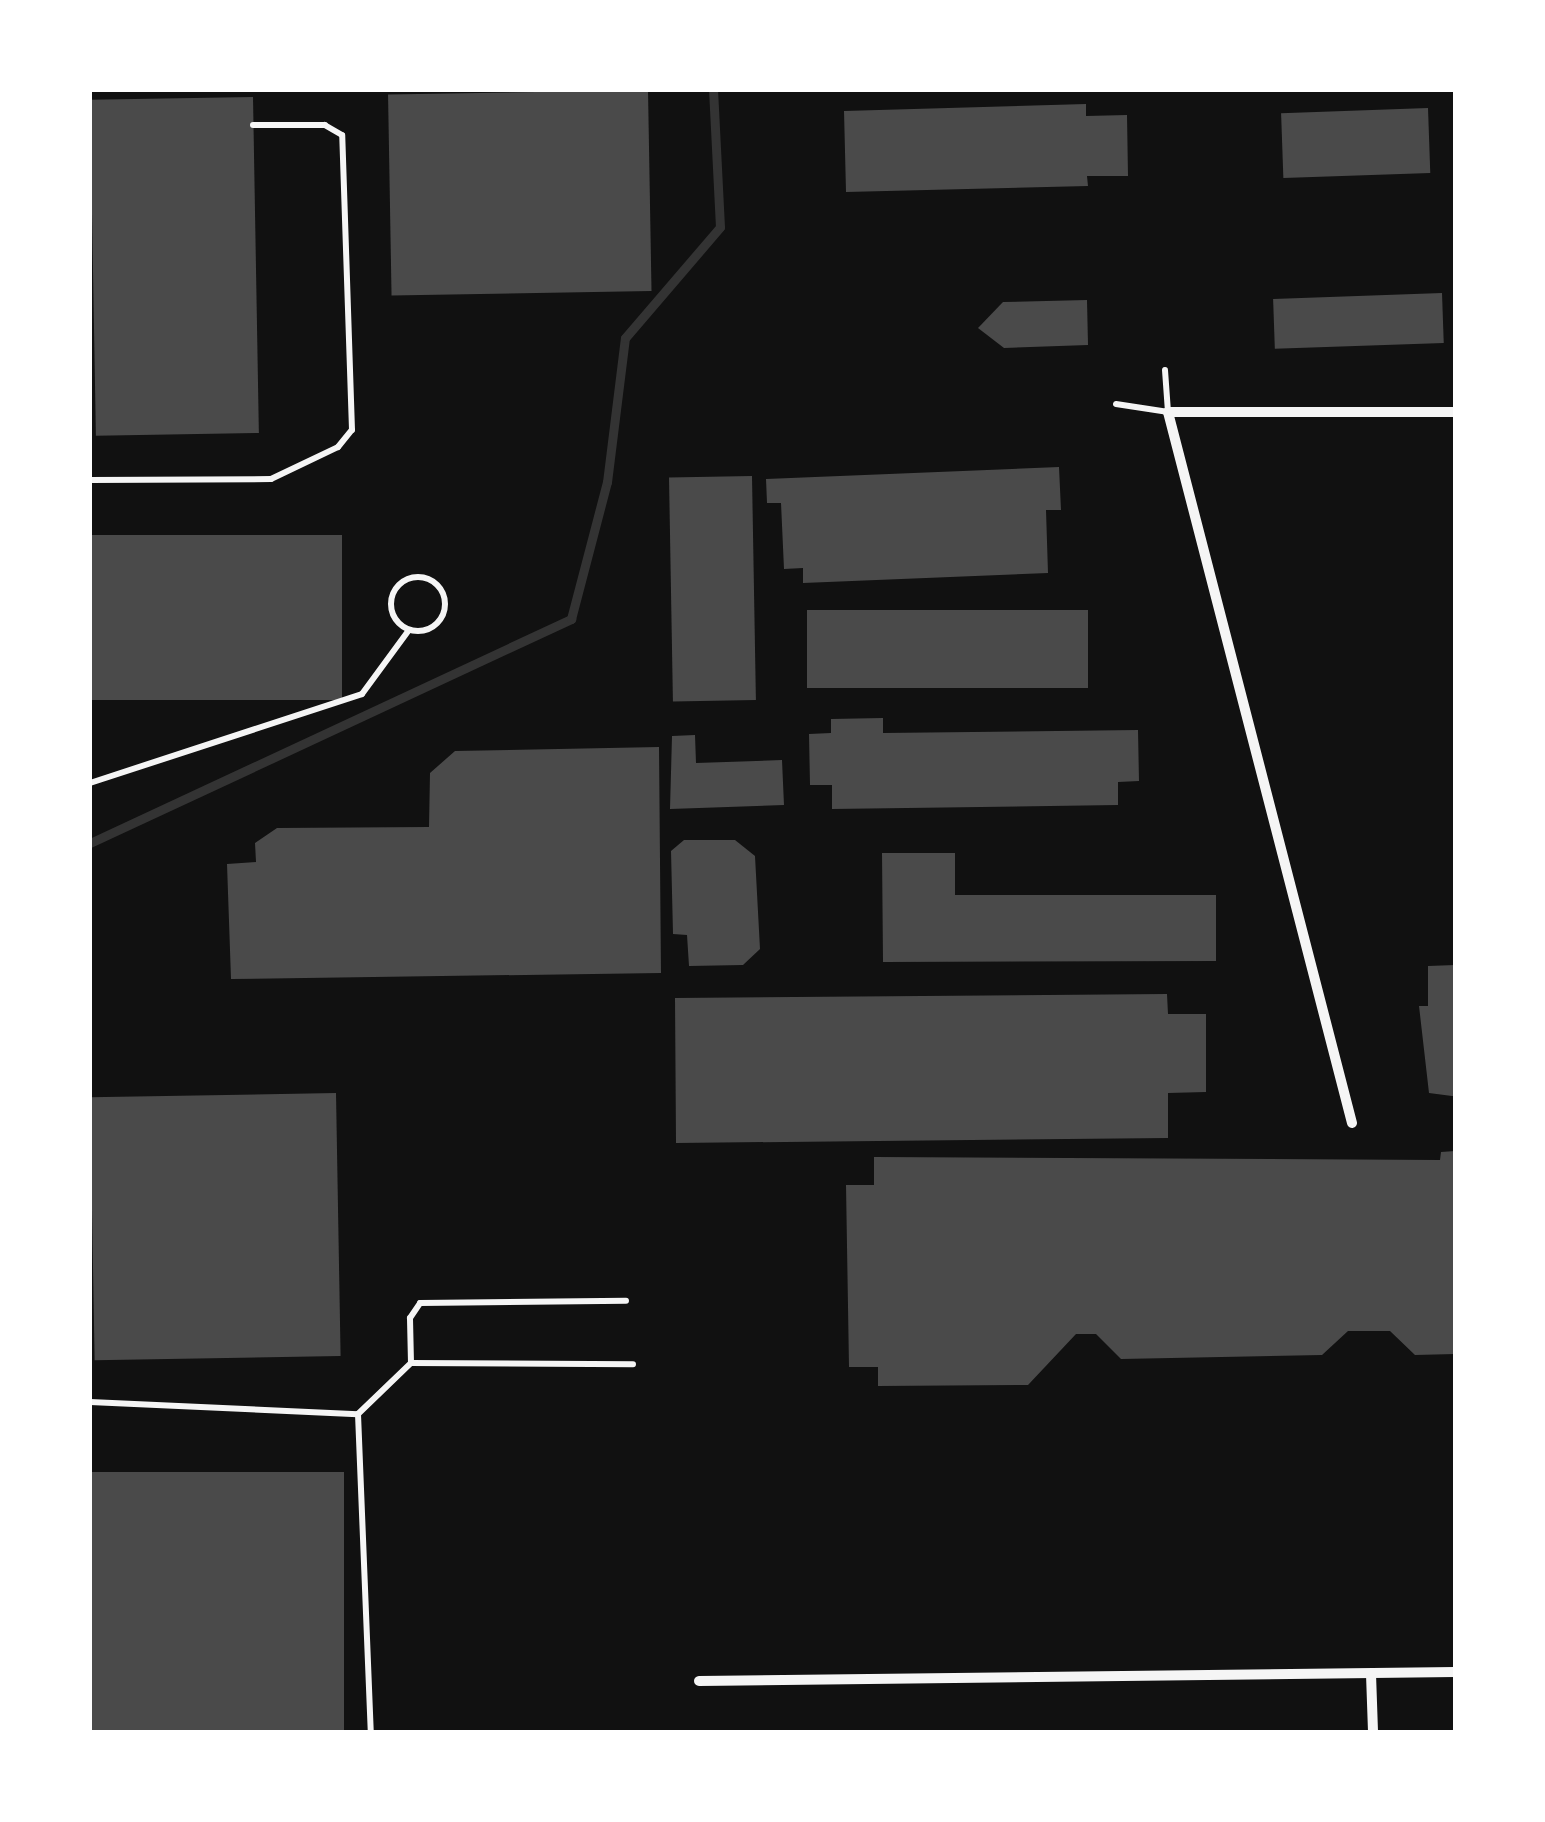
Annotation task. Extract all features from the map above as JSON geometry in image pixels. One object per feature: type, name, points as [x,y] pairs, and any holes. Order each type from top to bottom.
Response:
[{"type":"street","points":[[1352,1124],[1168,412],[1455,412]]},
{"type":"street","points":[[699,1681],[1455,1672]]},
{"type":"street","points":[[1372,1674],[1372,1732]]},
{"type":"lane","points":[[90,480],[271,479],[338,447],[352,430],[342,135],[325,125],[253,124]]},
{"type":"lane","points":[[1116,404],[1168,412],[1165,370]]},
{"type":"lane","points":[[90,783],[362,694],[408,630],[431,628],[445,610],[427,578],[394,591],[392,614],[408,630]]},
{"type":"lane","points":[[412,1363],[410,1318],[420,1302],[626,1301]]},
{"type":"lane","points":[[90,1402],[358,1414],[412,1363],[633,1364]]},
{"type":"lane","points":[[358,1414],[371,1732]]},
{"type":"building","points":[[648,90],[652,291],[392,296],[388,95]]},
{"type":"building","points":[[253,97],[259,433],[96,436],[90,100]]},
{"type":"building","points":[[1086,104],[1086,116],[1127,115],[1128,176],[1087,176],[1088,186],[846,192],[844,111]]},
{"type":"building","points":[[1428,108],[1430,173],[1283,178],[1281,113]]},
{"type":"building","points":[[1442,293],[1444,343],[1275,349],[1273,299]]},
{"type":"building","points":[[1087,300],[1088,345],[1004,348],[978,328],[1003,302]]},
{"type":"building","points":[[1059,467],[1061,510],[1046,510],[1048,573],[803,583],[803,568],[784,569],[781,503],[767,503],[766,479]]},
{"type":"building","points":[[752,476],[756,700],[673,701],[669,477]]},
{"type":"building","points":[[90,535],[342,535],[342,700],[90,700]]},
{"type":"building","points":[[807,610],[1088,610],[1088,688],[807,688]]},
{"type":"building","points":[[883,718],[883,733],[1138,730],[1139,781],[1118,782],[1118,805],[832,809],[832,785],[810,785],[809,734],[831,733],[831,719]]},
{"type":"building","points":[[695,735],[696,763],[782,760],[784,805],[670,809],[672,736]]},
{"type":"building","points":[[659,747],[661,973],[231,979],[227,864],[256,862],[255,843],[277,828],[429,827],[430,773],[455,751]]},
{"type":"building","points":[[684,840],[735,840],[755,856],[760,949],[743,965],[689,966],[687,935],[673,934],[671,851]]},
{"type":"building","points":[[882,853],[955,853],[955,895],[1216,895],[1216,961],[883,962]]},
{"type":"building","points":[[1455,965],[1452,1096],[1429,1093],[1419,1006],[1428,1006],[1428,966]]},
{"type":"building","points":[[1167,994],[1168,1014],[1206,1014],[1206,1092],[1168,1093],[1168,1138],[676,1143],[675,998]]},
{"type":"building","points":[[336,1093],[341,1356],[95,1360],[90,1097]]},
{"type":"building","points":[[1455,1151],[1455,1354],[1415,1355],[1390,1331],[1348,1331],[1322,1355],[1121,1359],[1096,1334],[1076,1334],[1028,1385],[878,1386],[878,1367],[849,1367],[846,1185],[874,1185],[874,1157],[1440,1160],[1441,1152]]},
{"type":"building","points":[[90,1472],[344,1472],[344,1732],[90,1732]]},
{"type":"waterway","points":[[90,843],[571,619],[607,482],[625,338],[720,227],[713,90]]}]
